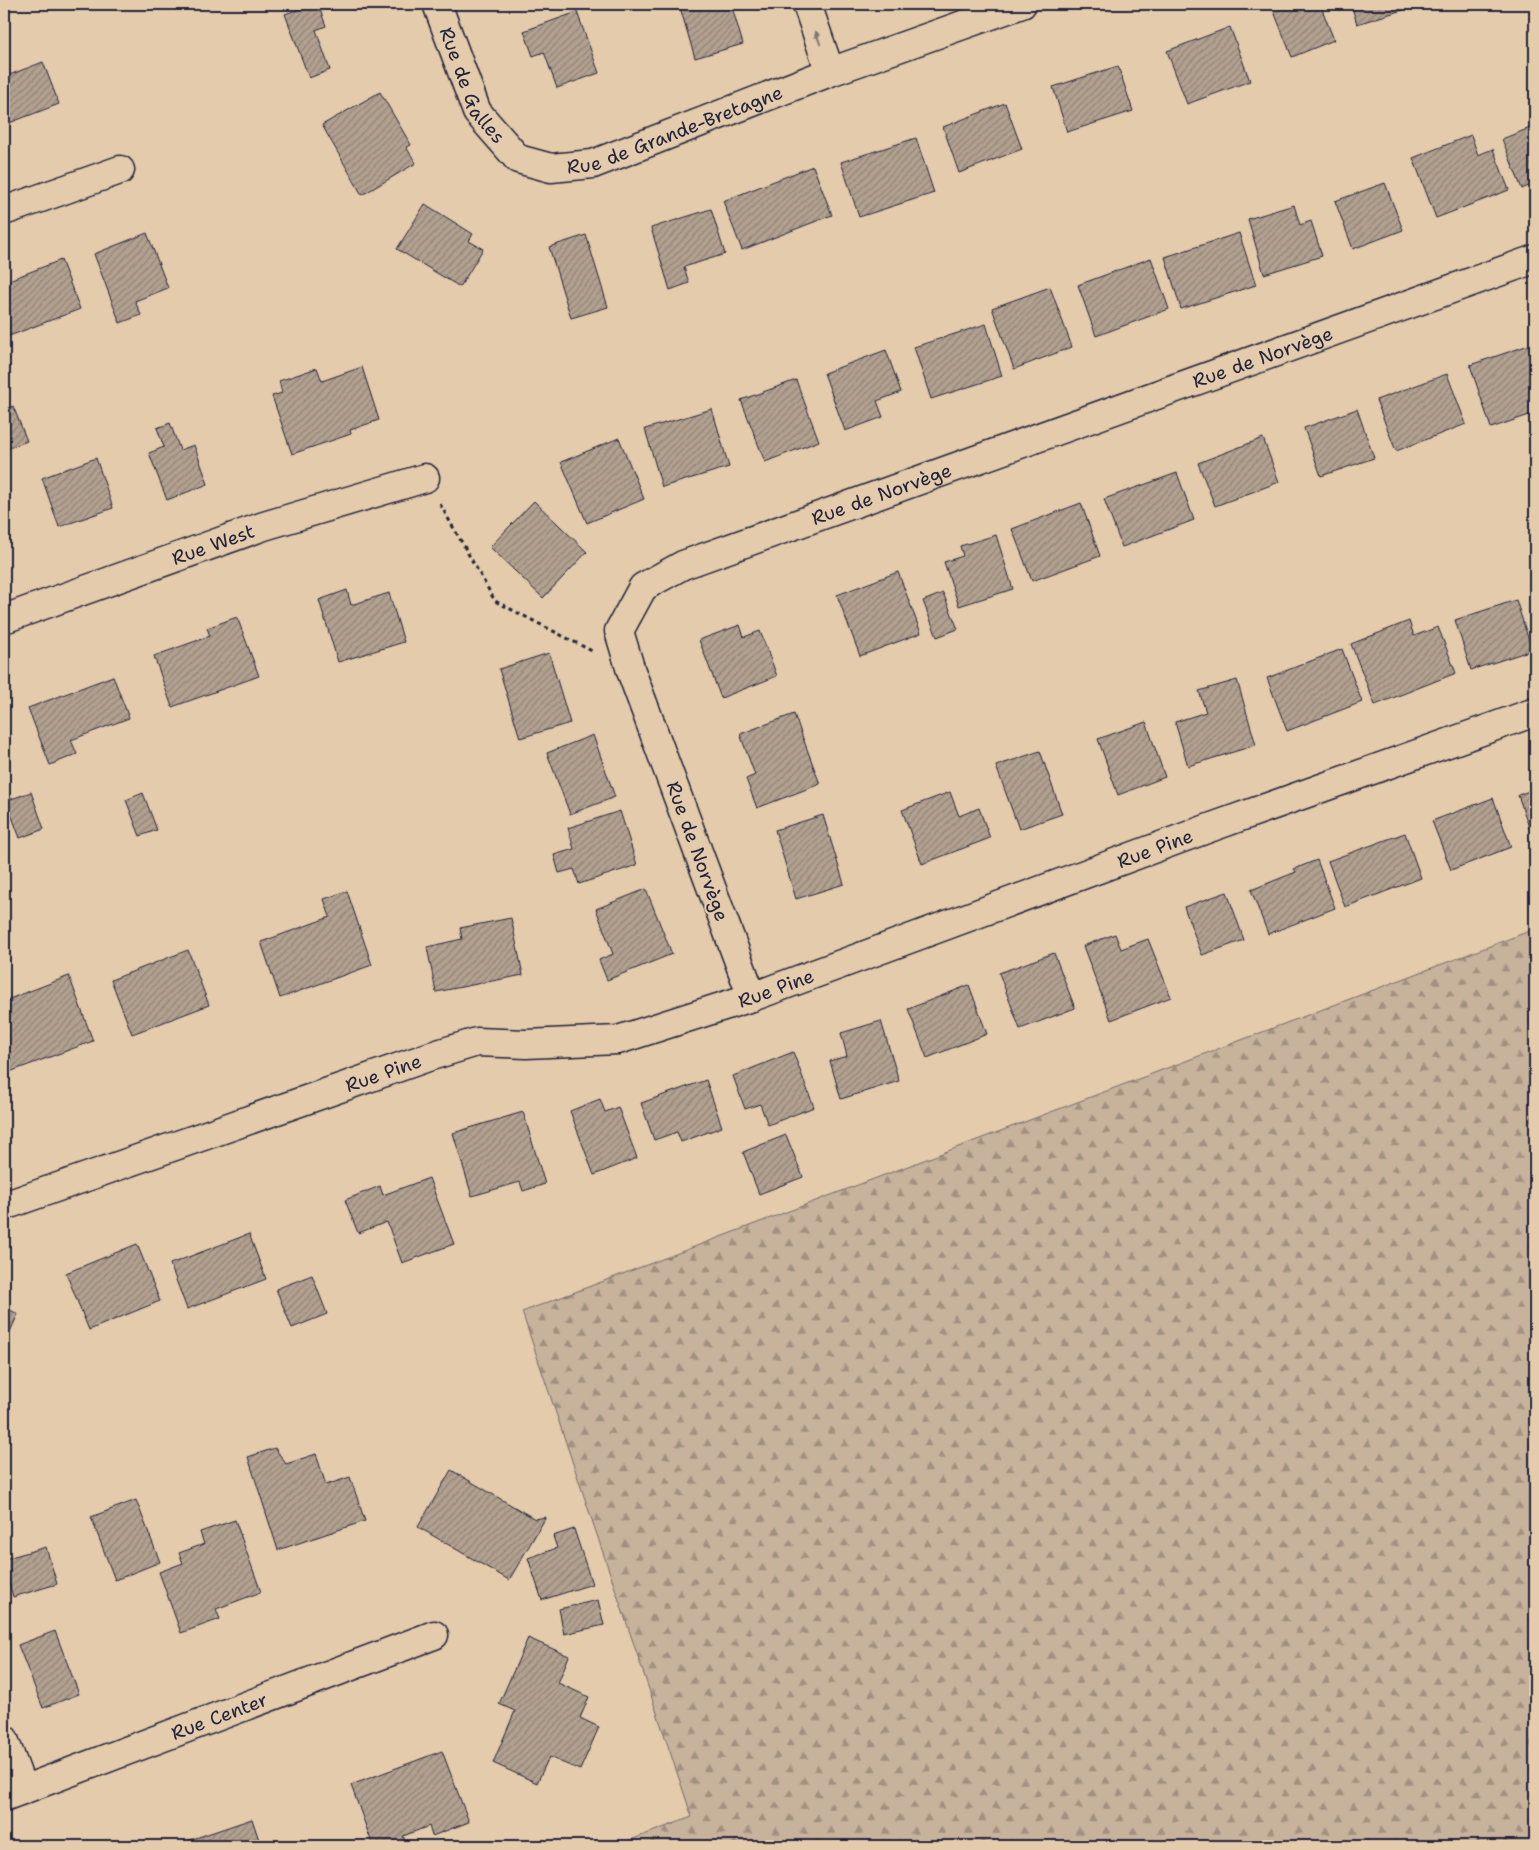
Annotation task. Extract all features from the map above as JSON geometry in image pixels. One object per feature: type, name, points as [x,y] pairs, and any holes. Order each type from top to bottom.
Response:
[{"type":"street","name":"Rue de Galles","points":[[437,4],[477,112],[518,159]]},
{"type":"street","points":[[807,4],[830,72]]},
{"type":"street","name":"Rue de Grande-Bretagne","points":[[518,159],[551,168],[593,164],[830,72],[978,11],[1022,4]]},
{"type":"street","points":[[4,211],[120,170]]},
{"type":"street","name":"Rue de Norvège","points":[[752,996],[631,671],[619,631],[643,587],[683,565],[1535,259]]},
{"type":"street","name":"Rue West","points":[[4,618],[264,526],[425,478]]},
{"type":"street","name":"Rue Pine","points":[[4,1206],[431,1056],[477,1042],[526,1044],[618,1040],[752,996],[1212,827],[1535,712]]},
{"type":"street","name":"Rue Center","points":[[14,1794],[434,1635]]},
{"type":"street","points":[[4,1739],[14,1794]]},
{"type":"path","points":[[425,478],[495,601],[631,671]]},
{"type":"green space","points":[[1535,929],[1535,1846],[614,1846],[692,1817],[522,1312]]},
{"type":"building","points":[[318,4],[326,26],[316,30],[330,70],[309,78],[285,14]]},
{"type":"building","points":[[679,4],[731,4],[743,44],[695,58]]},
{"type":"building","points":[[1271,4],[1320,4],[1334,40],[1292,57]]},
{"type":"building","points":[[1351,4],[1422,4],[1357,24]]},
{"type":"building","points":[[577,12],[599,73],[557,88],[544,52],[533,56],[524,31]]},
{"type":"building","points":[[1230,27],[1250,81],[1187,104],[1167,51]]},
{"type":"building","points":[[43,62],[59,104],[4,125],[4,77]]},
{"type":"building","points":[[1118,66],[1133,111],[1067,132],[1053,87]]},
{"type":"building","points":[[380,92],[411,145],[406,147],[416,163],[362,195],[322,125]]},
{"type":"building","points":[[1005,103],[1022,149],[959,173],[943,127]]},
{"type":"building","points":[[1535,126],[1535,183],[1522,189],[1502,139]]},
{"type":"building","points":[[1471,135],[1478,155],[1493,149],[1509,190],[1436,218],[1413,158]]},
{"type":"building","points":[[916,138],[934,193],[859,217],[841,162]]},
{"type":"building","points":[[813,166],[832,215],[742,250],[723,201]]},
{"type":"building","points":[[1385,183],[1403,230],[1353,249],[1335,201]]},
{"type":"building","points":[[425,204],[473,234],[469,241],[483,249],[460,287],[397,249]]},
{"type":"building","points":[[1294,205],[1300,225],[1311,221],[1322,256],[1264,274],[1248,219]]},
{"type":"building","points":[[711,209],[725,254],[684,267],[689,283],[670,290],[651,228]]},
{"type":"building","points":[[147,233],[168,288],[135,301],[141,315],[120,323],[94,254]]},
{"type":"building","points":[[1239,233],[1256,285],[1181,309],[1165,257]]},
{"type":"building","points":[[586,235],[608,307],[571,318],[549,247]]},
{"type":"building","points":[[1151,258],[1169,309],[1096,336],[1078,285]]},
{"type":"building","points":[[61,260],[80,309],[4,338],[4,282]]},
{"type":"building","points":[[1050,287],[1072,347],[1014,369],[992,308]]},
{"type":"building","points":[[986,324],[1002,376],[931,399],[914,347]]},
{"type":"building","points":[[1535,343],[1535,413],[1491,428],[1470,365]]},
{"type":"building","points":[[886,350],[901,392],[877,401],[883,417],[845,431],[824,373]]},
{"type":"building","points":[[362,367],[379,420],[350,430],[351,434],[292,454],[272,396],[282,393],[279,381],[317,368],[322,381]]},
{"type":"building","points":[[1447,374],[1466,424],[1396,451],[1376,400]]},
{"type":"building","points":[[796,380],[819,441],[765,462],[741,400]]},
{"type":"building","points":[[13,406],[27,441],[4,450],[4,410]]},
{"type":"building","points":[[712,409],[729,467],[662,487],[645,429]]},
{"type":"building","points":[[1357,409],[1374,458],[1321,476],[1304,428]]},
{"type":"building","points":[[170,423],[180,450],[194,445],[208,484],[167,500],[149,453],[164,447],[157,428]]},
{"type":"building","points":[[619,438],[644,499],[587,523],[561,462]]},
{"type":"building","points":[[1263,438],[1279,482],[1215,506],[1198,463]]},
{"type":"building","points":[[96,458],[113,508],[59,527],[42,478]]},
{"type":"building","points":[[1177,473],[1194,520],[1122,547],[1104,499]]},
{"type":"building","points":[[534,501],[587,552],[543,598],[490,547]]},
{"type":"building","points":[[1081,503],[1100,556],[1032,581],[1012,529]]},
{"type":"building","points":[[996,535],[1013,589],[959,606],[944,562],[963,556],[960,546]]},
{"type":"building","points":[[898,572],[921,633],[860,656],[837,595]]},
{"type":"building","points":[[347,590],[351,605],[389,593],[404,642],[338,662],[319,600]]},
{"type":"building","points":[[943,593],[958,629],[937,637],[923,601]]},
{"type":"building","points":[[1516,600],[1532,650],[1471,670],[1455,620]]},
{"type":"building","points":[[237,617],[259,676],[172,707],[154,656],[210,636],[207,628]]},
{"type":"building","points":[[1409,621],[1414,636],[1438,627],[1456,673],[1375,705],[1351,644]]},
{"type":"building","points":[[740,625],[744,637],[760,631],[777,676],[721,698],[699,640]]},
{"type":"building","points":[[1342,649],[1362,702],[1287,731],[1267,678]]},
{"type":"building","points":[[549,653],[570,723],[520,738],[499,669]]},
{"type":"building","points":[[113,676],[129,718],[71,740],[77,754],[50,765],[28,708]]},
{"type":"building","points":[[1237,680],[1256,745],[1188,766],[1175,722],[1206,712],[1199,691]]},
{"type":"building","points":[[794,714],[820,784],[757,808],[746,779],[755,775],[740,734]]},
{"type":"building","points":[[1146,722],[1165,777],[1118,795],[1098,739]]},
{"type":"building","points":[[593,735],[615,797],[570,814],[547,753]]},
{"type":"building","points":[[1040,751],[1062,814],[1019,829],[996,766]]},
{"type":"building","points":[[1535,789],[1535,828],[1530,830],[1518,795]]},
{"type":"building","points":[[31,792],[44,829],[20,838],[6,801]]},
{"type":"building","points":[[950,792],[959,816],[979,808],[990,838],[922,864],[902,810]]},
{"type":"building","points":[[143,793],[157,830],[140,836],[126,800]]},
{"type":"building","points":[[1493,798],[1511,847],[1451,870],[1432,821]]},
{"type":"building","points":[[620,811],[637,865],[579,884],[574,869],[559,873],[554,855],[574,849],[568,828]]},
{"type":"building","points":[[823,815],[844,884],[796,899],[775,830]]},
{"type":"building","points":[[1405,833],[1421,878],[1345,907],[1328,861]]},
{"type":"building","points":[[1317,860],[1335,908],[1268,934],[1251,890],[1296,872],[1294,869]]},
{"type":"building","points":[[646,889],[672,954],[607,980],[599,960],[613,954],[596,909]]},
{"type":"building","points":[[347,891],[372,965],[280,998],[261,942],[330,917],[324,899]]},
{"type":"building","points":[[1227,892],[1244,940],[1202,955],[1184,907]]},
{"type":"building","points":[[511,918],[523,975],[436,992],[427,947],[462,939],[460,928]]},
{"type":"building","points":[[1115,934],[1121,949],[1148,939],[1171,997],[1111,1020],[1083,946]]},
{"type":"building","points":[[188,950],[209,1005],[132,1034],[111,980]]},
{"type":"building","points":[[1054,953],[1075,1008],[1020,1029],[999,973]]},
{"type":"building","points":[[69,976],[93,1041],[4,1074],[4,1001]]},
{"type":"building","points":[[969,985],[987,1034],[927,1058],[908,1009]]},
{"type":"building","points":[[881,1021],[899,1081],[841,1099],[830,1061],[847,1056],[841,1033]]},
{"type":"building","points":[[793,1052],[814,1107],[768,1125],[760,1104],[745,1109],[733,1076]]},
{"type":"building","points":[[706,1080],[722,1127],[681,1142],[677,1132],[654,1140],[641,1103]]},
{"type":"building","points":[[600,1099],[605,1112],[618,1107],[637,1158],[594,1175],[570,1111]]},
{"type":"building","points":[[523,1112],[545,1184],[523,1191],[520,1182],[472,1196],[453,1133]]},
{"type":"building","points":[[786,1135],[803,1177],[759,1194],[743,1152]]},
{"type":"building","points":[[429,1178],[454,1244],[402,1263],[387,1222],[358,1233],[345,1200],[380,1186],[383,1195]]},
{"type":"building","points":[[249,1234],[266,1279],[187,1309],[170,1264]]},
{"type":"building","points":[[137,1244],[160,1301],[89,1330],[66,1273]]},
{"type":"building","points":[[312,1275],[327,1314],[292,1328],[276,1289]]},
{"type":"building","points":[[4,1307],[18,1314],[4,1345]]},
{"type":"building","points":[[275,1448],[286,1464],[316,1454],[326,1485],[350,1477],[365,1521],[278,1550],[248,1457]]},
{"type":"building","points":[[451,1470],[535,1519],[546,1517],[509,1580],[418,1527]]},
{"type":"building","points":[[136,1500],[160,1562],[115,1580],[91,1517]]},
{"type":"building","points":[[235,1520],[261,1592],[216,1609],[220,1619],[181,1633],[159,1572],[183,1563],[179,1553],[204,1544],[200,1532]]},
{"type":"building","points":[[574,1529],[592,1584],[542,1600],[528,1558],[557,1548],[553,1536]]},
{"type":"building","points":[[46,1547],[57,1584],[13,1597],[4,1559]]},
{"type":"building","points":[[598,1600],[604,1625],[564,1634],[559,1609]]},
{"type":"building","points":[[55,1631],[79,1694],[43,1708],[18,1645]]},
{"type":"building","points":[[528,1638],[569,1656],[558,1683],[589,1697],[580,1718],[599,1727],[580,1770],[549,1757],[537,1783],[493,1763],[515,1711],[499,1704]]},
{"type":"building","points":[[442,1751],[469,1822],[432,1836],[429,1826],[403,1836],[407,1846],[373,1846],[351,1785]]},
{"type":"building","points":[[252,1819],[261,1846],[172,1846]]}]
